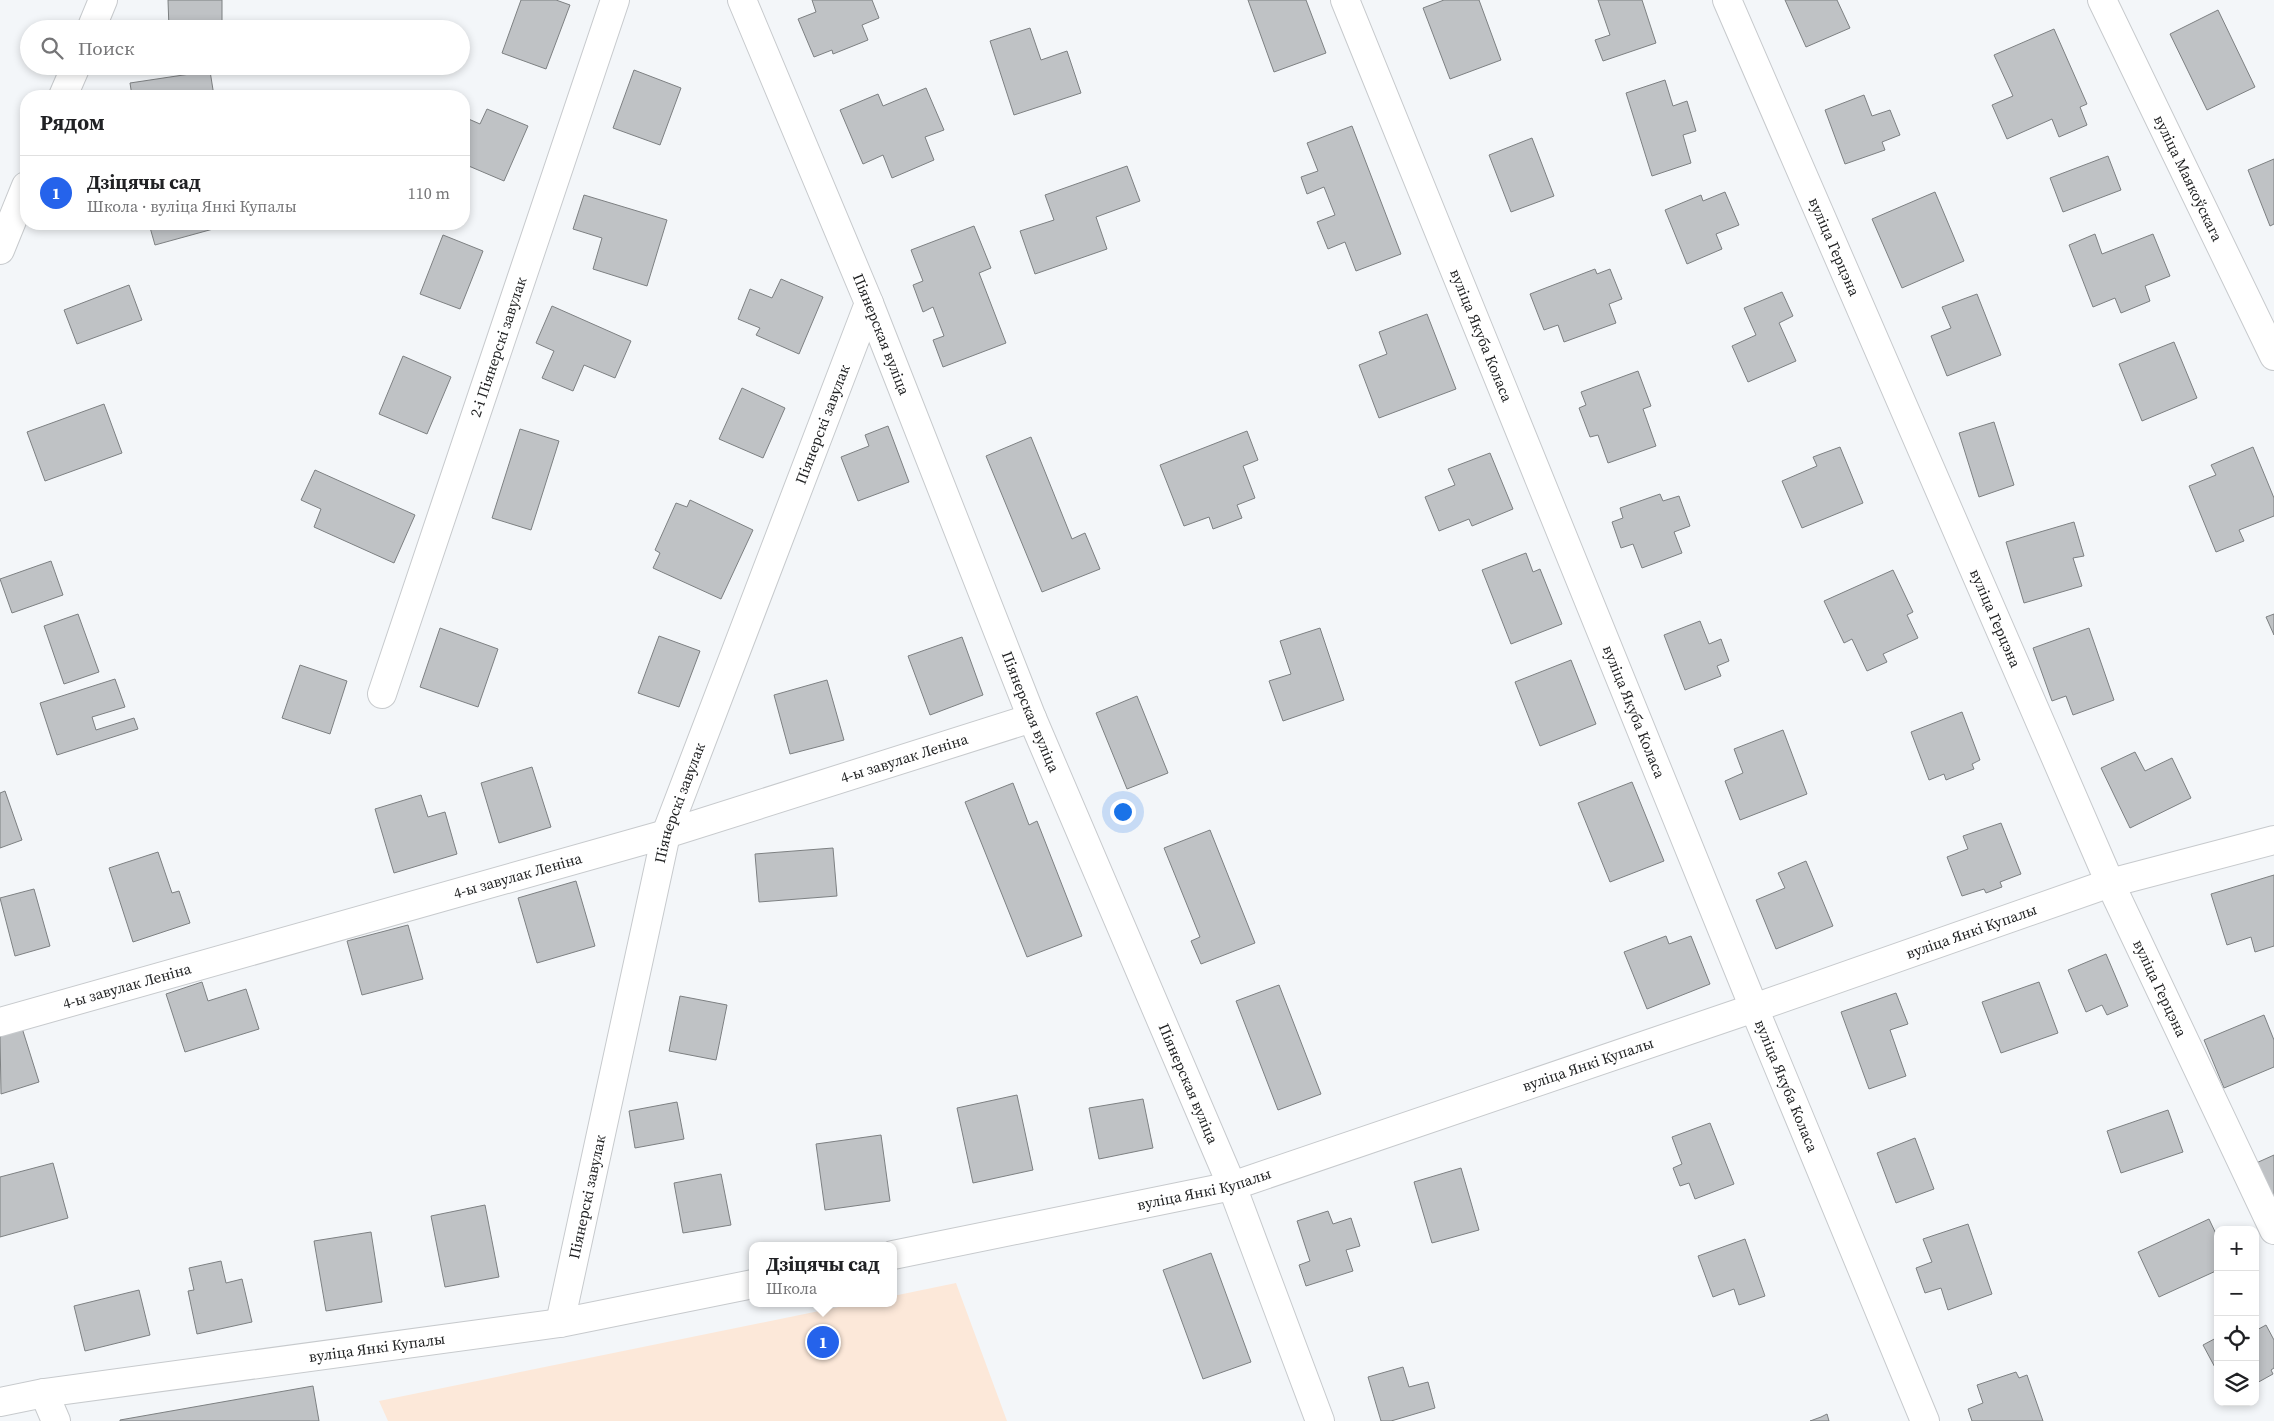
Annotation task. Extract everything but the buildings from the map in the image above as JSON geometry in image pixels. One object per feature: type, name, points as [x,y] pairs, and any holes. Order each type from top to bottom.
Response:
[{"type":"street","points":[[95,20],[103,0]]},
{"type":"street","name":"2-і Піянерскі завулак","points":[[382,694],[615,0]]},
{"type":"street","name":"Піянерская вуліца","points":[[742,0],[869,303],[1032,718],[1232,1186],[1320,1421]]},
{"type":"street","name":"вуліца Якуба Коласа","points":[[1345,0],[1754,1008],[1925,1421]]},
{"type":"street","name":"вуліца Герцэна","points":[[1727,0],[2110,883],[2274,1230]]},
{"type":"street","name":"вуліца Маякоўскага","points":[[2102,0],[2274,356]]},
{"type":"street","points":[[66,90],[72,75]]},
{"type":"street","points":[[0,250],[20,201]]},
{"type":"street","name":"Піянерскі завулак","points":[[560,1323],[666,834],[869,303]]},
{"type":"street","name":"4-ы завулак Леніна","points":[[0,1022],[666,834],[1032,718]]},
{"type":"street","name":"вуліца Янкі Купалы","points":[[897,1254],[1232,1186],[1754,1008],[2110,883],[2274,840]]},
{"type":"street","name":"вуліца Янкі Купалы","points":[[0,1402],[44,1393],[560,1323],[749,1285]]},
{"type":"street","points":[[44,1393],[56,1421]]},
{"type":"shaded area","points":[[956,1283],[1007,1421],[388,1421],[379,1401],[838,1307],[897,1307],[897,1295]]},
{"type":"place","name":"Дзіцячы сад","points":[[823,1342]]}]
